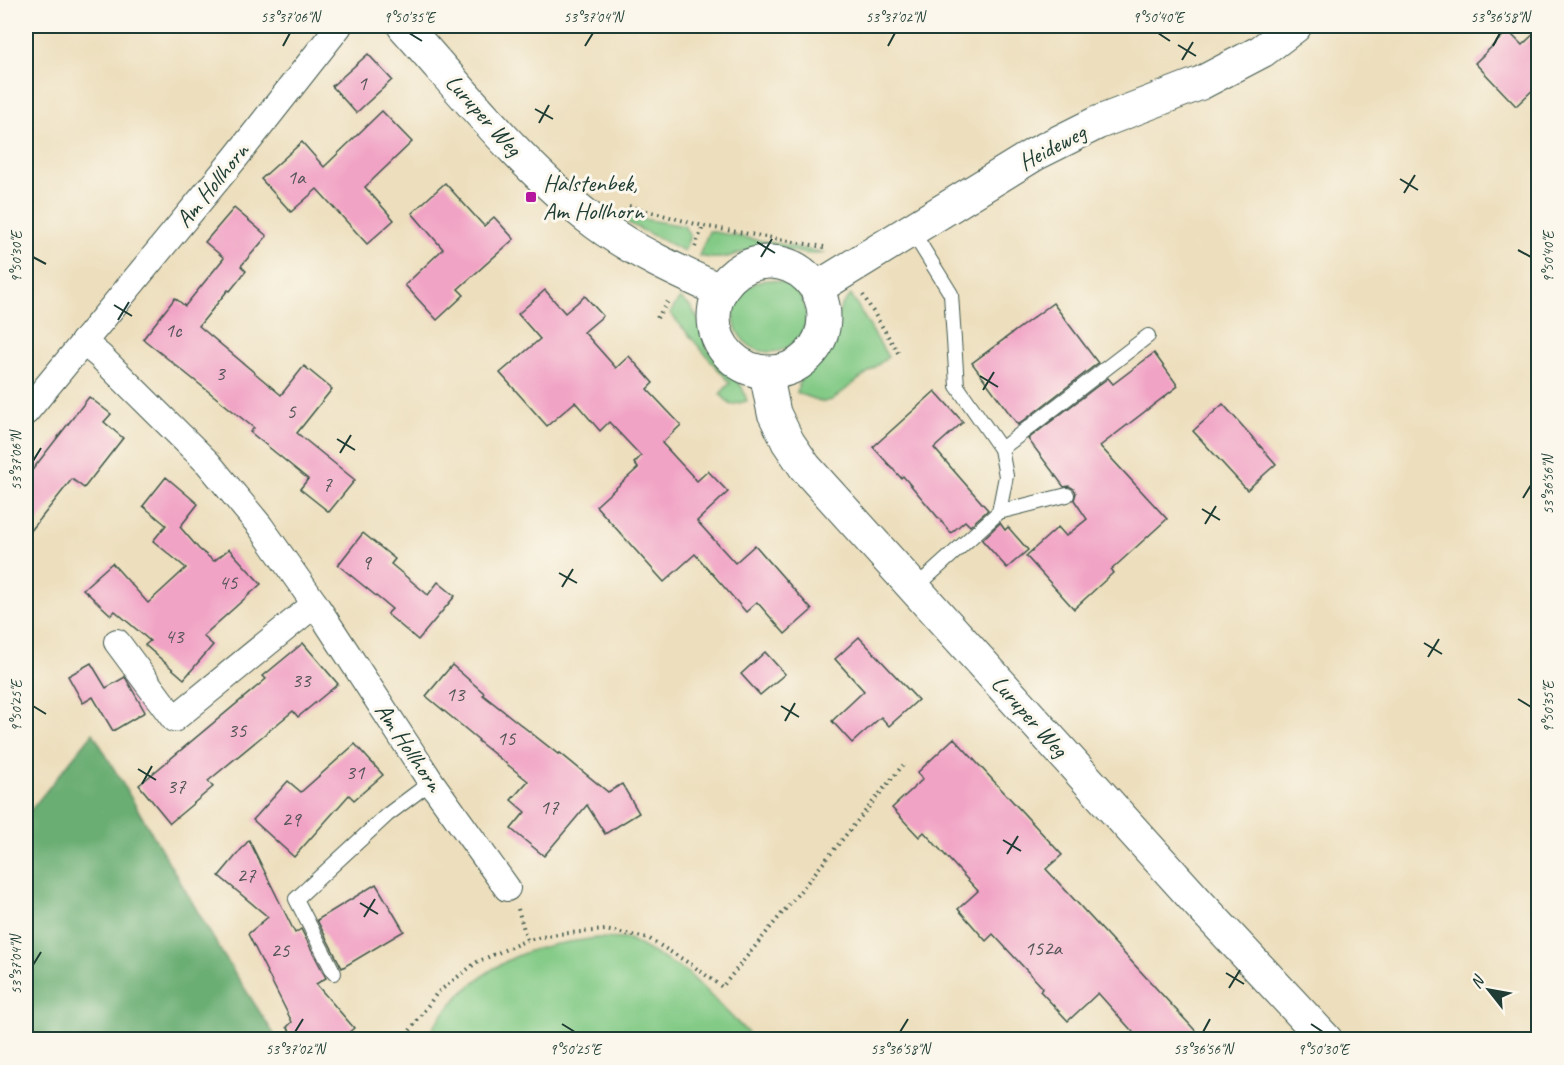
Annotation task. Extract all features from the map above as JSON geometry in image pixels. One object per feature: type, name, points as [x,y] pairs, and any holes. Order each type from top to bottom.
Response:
[{"type":"street","name":"Am Hollhorn","points":[[26,412],[236,157],[339,26]]},
{"type":"street","name":"Luruper Weg","points":[[404,26],[535,172],[566,200],[621,240],[721,291]]},
{"type":"street","name":"Heideweg","points":[[817,288],[1035,154],[1097,123],[1201,83],[1262,51],[1295,26]]},
{"type":"street","points":[[770,260],[790,265],[807,275],[817,288],[823,307],[822,327],[814,346],[802,361],[785,370],[766,373],[748,369],[730,356],[718,342],[713,325],[721,291],[733,276],[750,264],[770,260]]},
{"type":"street","name":"Am Hollhorn","points":[[83,342],[170,424],[260,526],[315,604],[431,782],[507,888]]},
{"type":"street","name":"Luruper Weg","points":[[766,373],[774,413],[795,453],[819,483],[1212,918],[1326,1040]]},
{"type":"street","points":[[117,642],[174,719],[315,604]]},
{"type":"lane","points":[[912,231],[951,294],[957,386],[1001,449],[1006,476],[999,512]]},
{"type":"lane","points":[[1001,449],[1148,336]]},
{"type":"lane","points":[[915,588],[999,512],[1067,495]]},
{"type":"lane","points":[[334,973],[296,899],[387,815],[431,782]]},
{"type":"path","points":[[620,202],[629,207],[704,226],[834,249]]},
{"type":"path","points":[[692,254],[704,226]]},
{"type":"path","points":[[858,288],[900,356]]},
{"type":"path","points":[[657,318],[674,295]]},
{"type":"path","points":[[404,1040],[437,993],[477,962],[527,940],[558,934],[605,930],[648,938],[722,987],[903,765]]},
{"type":"green space","points":[[614,212],[684,226],[690,236],[684,251],[612,215]]},
{"type":"green space","points":[[709,231],[826,253],[809,254],[765,247],[724,258],[699,256]]},
{"type":"green space","points":[[770,280],[790,286],[800,296],[806,316],[800,336],[790,346],[770,352],[750,346],[740,336],[734,316],[740,296],[750,286]]},
{"type":"green space","points":[[851,295],[888,357],[832,400],[823,402],[797,393],[799,383],[805,373],[826,349],[841,306]]},
{"type":"green space","points":[[680,298],[691,307],[698,319],[707,348],[742,387],[747,401],[731,405],[720,394],[730,383],[670,313]]},
{"type":"green space","points":[[93,733],[222,953],[277,1039],[26,1039],[26,816]]},
{"type":"green space","points":[[596,938],[629,939],[687,972],[754,1039],[426,1039],[455,1000],[493,969],[522,954],[540,948]]},
{"type":"building","points":[[1539,29],[1539,84],[1516,106],[1475,63],[1508,31],[1522,45]]},
{"type":"building","points":[[368,54],[392,80],[356,113],[332,86]]},
{"type":"building","points":[[382,111],[412,142],[365,187],[394,220],[367,244],[317,189],[291,212],[261,179],[302,142],[324,167]]},
{"type":"building","points":[[445,183],[484,226],[494,217],[514,239],[458,289],[464,295],[437,320],[405,285],[443,249],[412,213]]},
{"type":"building","points":[[234,208],[267,236],[241,266],[246,271],[199,326],[281,395],[304,366],[332,389],[297,433],[355,480],[329,512],[300,489],[308,479],[250,432],[254,428],[143,339],[175,298],[185,306],[224,258],[205,242]]},
{"type":"building","points":[[545,290],[565,313],[585,296],[603,316],[584,332],[616,368],[629,356],[653,383],[647,389],[681,425],[662,443],[697,481],[708,471],[728,492],[697,521],[735,563],[755,545],[812,610],[785,634],[757,602],[746,612],[695,554],[664,582],[596,506],[638,468],[634,463],[641,456],[609,422],[600,431],[575,402],[547,426],[500,373],[540,339],[518,314]]},
{"type":"building","points":[[1053,303],[1098,363],[1018,425],[972,363]]},
{"type":"building","points":[[1154,353],[1178,386],[1100,446],[1167,519],[1111,570],[1113,573],[1074,609],[1026,556],[1058,527],[1066,536],[1087,519],[1074,500],[1076,493],[1074,489],[1069,486],[1064,487],[1028,439],[1108,378],[1113,384]]},
{"type":"building","points":[[935,391],[963,422],[934,448],[988,510],[970,526],[965,521],[951,533],[903,476],[901,478],[873,447]]},
{"type":"building","points":[[89,397],[111,414],[104,422],[123,438],[84,488],[72,479],[26,537],[26,478]]},
{"type":"building","points":[[1223,404],[1276,464],[1247,490],[1193,431]]},
{"type":"building","points":[[166,477],[198,504],[180,527],[199,549],[214,561],[229,549],[261,584],[203,636],[213,645],[184,679],[145,645],[150,641],[115,611],[111,615],[83,589],[112,563],[148,603],[186,568],[153,541],[166,525],[143,506]]},
{"type":"building","points":[[1000,523],[1005,530],[1008,527],[1028,550],[1007,568],[982,540]]},
{"type":"building","points":[[363,533],[395,559],[391,564],[428,595],[438,582],[455,596],[418,640],[387,614],[392,609],[338,565]]},
{"type":"building","points":[[859,637],[918,700],[889,726],[881,717],[852,743],[832,721],[864,691],[835,659]]},
{"type":"building","points":[[303,643],[338,684],[298,717],[293,711],[208,781],[213,787],[170,823],[139,785],[266,679],[263,676]]},
{"type":"building","points":[[765,652],[785,674],[760,695],[741,674]]},
{"type":"building","points":[[91,663],[106,688],[125,677],[145,712],[113,731],[93,697],[83,703],[68,676]]},
{"type":"building","points":[[452,665],[484,693],[483,695],[608,792],[622,784],[639,813],[605,834],[587,805],[544,856],[511,829],[525,812],[511,800],[528,781],[426,696]]},
{"type":"building","points":[[954,738],[1062,855],[1046,869],[1204,1040],[1140,1040],[1098,993],[1068,1021],[1040,991],[1043,988],[993,934],[986,941],[958,909],[978,891],[924,832],[919,837],[892,808],[923,779],[917,773]]},
{"type":"building","points":[[355,744],[383,775],[354,800],[349,795],[294,857],[253,820],[288,781],[301,792]]},
{"type":"building","points":[[249,840],[295,933],[301,929],[326,978],[316,984],[354,1028],[340,1040],[297,1040],[287,1027],[292,1022],[248,934],[268,917],[219,876]]},
{"type":"building","points":[[376,884],[404,931],[342,968],[317,920]]},
{"type":"place","name":"Halstenbek, Am Hollhorn","points":[[531,197]]}]
